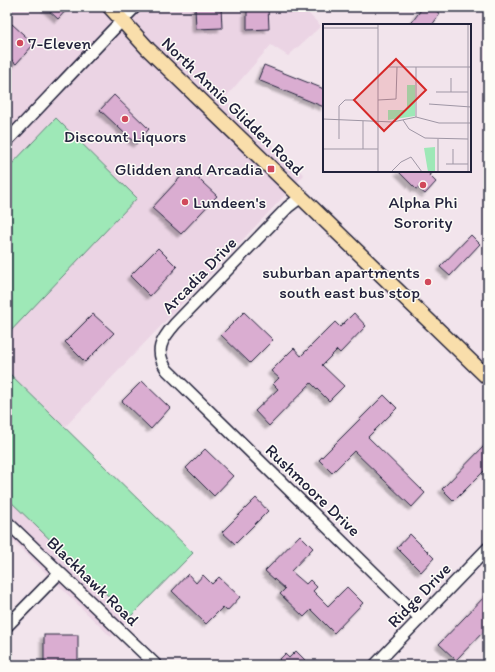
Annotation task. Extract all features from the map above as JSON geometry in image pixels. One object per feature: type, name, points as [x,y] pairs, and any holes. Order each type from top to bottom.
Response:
[{"type":"main road","name":"North Annie Glidden Road","points":[[110,7],[148,49],[488,378]]},
{"type":"street","points":[[7,141],[135,7]]},
{"type":"street","name":"Arcadia Drive","points":[[183,385],[167,370],[160,356],[160,349],[168,332],[288,207],[301,197]]},
{"type":"street","name":"Rushmoore Drive","points":[[183,385],[420,618]]},
{"type":"street","name":"Blackhawk Road","points":[[7,522],[156,665]]},
{"type":"street","name":"Ridge Drive","points":[[375,665],[488,548]]},
{"type":"street","points":[[7,626],[59,573]]},
{"type":"shaded area","points":[[7,7],[302,7],[321,26],[288,56],[271,45],[224,99],[304,175],[65,427],[193,553],[111,637],[7,535]]},
{"type":"green space","points":[[56,118],[137,198],[7,335],[7,169]]},
{"type":"green space","points":[[7,371],[193,553],[130,617],[7,498]]},
{"type":"building","name":"7-Eleven","points":[[45,7],[69,7],[58,19]]},
{"type":"building","points":[[195,7],[221,7],[222,28],[196,29]]},
{"type":"building","points":[[247,7],[268,7],[269,29],[247,30]]},
{"type":"building","points":[[423,7],[431,7],[440,14],[433,24],[411,24]]},
{"type":"building","name":"7-Eleven","points":[[12,24],[34,44],[16,64],[7,56],[7,29]]},
{"type":"building","points":[[264,65],[323,89],[323,107],[258,80]]},
{"type":"building","name":"Discount Liquors","points":[[114,95],[149,129],[136,144],[100,110]]},
{"type":"building","name":"Lundeen's","points":[[188,169],[217,196],[181,234],[152,208]]},
{"type":"building","name":"Alpha Phi Sorority","points":[[399,172],[433,172],[429,175],[436,182],[425,194],[418,188],[416,189]]},
{"type":"building","points":[[471,235],[480,244],[450,276],[440,267]]},
{"type":"building","points":[[158,248],[177,267],[150,296],[130,276]]},
{"type":"building","points":[[244,312],[273,340],[250,363],[221,335]]},
{"type":"building","points":[[354,313],[366,326],[340,353],[337,350],[322,365],[344,386],[329,401],[311,383],[269,426],[255,411],[278,389],[273,384],[279,378],[271,371],[294,348],[301,356],[335,322],[340,327]]},
{"type":"building","points":[[93,314],[114,333],[85,362],[65,342]]},
{"type":"building","points":[[142,381],[170,408],[151,429],[122,401]]},
{"type":"building","points":[[384,395],[397,408],[368,437],[425,493],[412,507],[354,451],[332,473],[319,460]]},
{"type":"building","points":[[488,442],[488,467],[454,501],[442,489]]},
{"type":"building","points":[[205,449],[233,476],[214,496],[186,468]]},
{"type":"building","points":[[256,498],[268,511],[235,544],[222,532]]},
{"type":"building","points":[[410,534],[434,558],[421,572],[397,548]]},
{"type":"building","points":[[300,535],[313,548],[291,571],[306,584],[310,580],[317,587],[313,591],[328,606],[347,587],[363,603],[334,633],[311,610],[304,617],[280,594],[285,589],[265,571]]},
{"type":"building","points":[[188,574],[196,583],[203,575],[212,584],[219,577],[240,597],[227,611],[223,607],[206,624],[172,591]]},
{"type":"building","points":[[488,593],[488,627],[456,660],[439,644]]},
{"type":"building","points":[[44,635],[78,635],[78,665],[44,665]]},
{"type":"building","points":[[296,651],[310,665],[274,665],[285,654],[289,658]]},
{"type":"place","name":"7-Eleven","points":[[20,43]]},
{"type":"place","name":"Discount Liquors","points":[[125,119]]},
{"type":"place","name":"Glidden and Arcadia","points":[[271,169]]},
{"type":"place","name":"Alpha Phi Sorority","points":[[423,185]]},
{"type":"place","name":"Lundeen's","points":[[185,202]]},
{"type":"place","name":"suburban apartments south east bus stop","points":[[428,282]]}]
